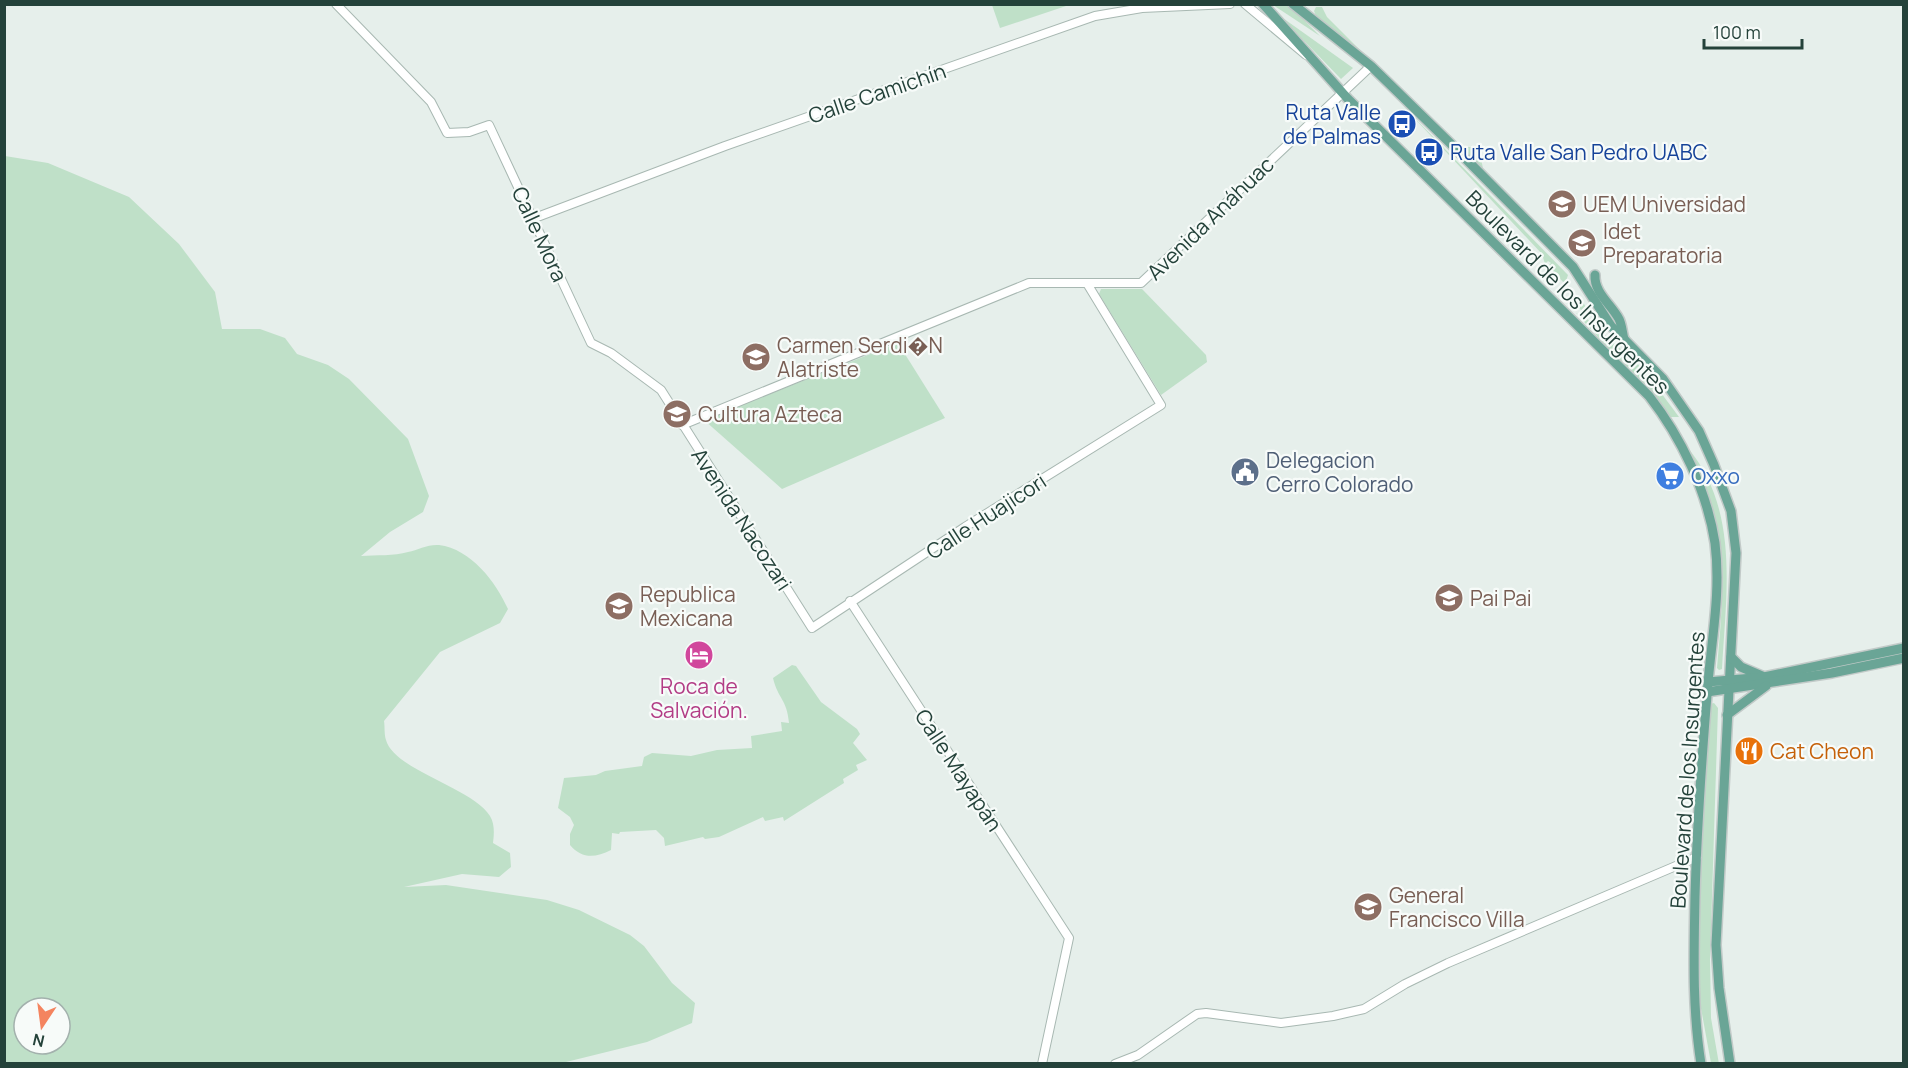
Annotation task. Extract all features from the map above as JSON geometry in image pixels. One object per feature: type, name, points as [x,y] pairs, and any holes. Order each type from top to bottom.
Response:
[{"type":"main road","name":"Boulevard de los Insurgentes","points":[[1263,4],[1343,93],[1649,396],[1665,416],[1697,483],[1714,543],[1718,585],[1696,857],[1693,975],[1695,1027],[1701,1064]]},
{"type":"main road","name":"Boulevard de los Insurgentes","points":[[1293,4],[1371,66],[1573,267],[1611,326],[1663,379],[1684,406],[1699,431],[1731,511],[1736,553],[1737,584],[1727,715],[1716,945],[1719,988],[1730,1064]]},
{"type":"main road","points":[[1595,275],[1599,292],[1620,322],[1624,341]]},
{"type":"main road","points":[[1727,715],[1766,680],[1904,648]]},
{"type":"main road","points":[[1731,657],[1742,667],[1766,680]]},
{"type":"main road","points":[[1708,687],[1730,686],[1904,658]]},
{"type":"street","name":"Calle Mora","points":[[336,4],[431,102],[447,133],[469,132],[489,125],[591,343]]},
{"type":"street","name":"Calle Camichín","points":[[532,219],[725,146],[1095,16],[1142,8],[1230,4]]},
{"type":"street","points":[[1245,4],[1295,48],[1314,60]]},
{"type":"street","name":"Avenida Anáhuac","points":[[682,425],[1029,283],[1088,285],[1141,283],[1371,66]]},
{"type":"street","name":"Calle Huajicori","points":[[812,628],[850,601],[1161,405],[1088,285]]},
{"type":"street","name":"Avenida Nacozari","points":[[591,343],[611,353],[661,390],[812,628]]},
{"type":"street","name":"Calle Mayapán","points":[[850,601],[1070,938],[1042,1064]]},
{"type":"street","points":[[1115,1064],[1138,1055],[1197,1014],[1281,1023],[1364,1009],[1404,984],[1484,946],[1696,857]]},
{"type":"green space","points":[[992,4],[1072,4],[1000,28],[992,5]]},
{"type":"green space","points":[[1273,5],[1289,5],[1320,36]]},
{"type":"green space","points":[[1316,7],[1322,7],[1327,17],[1372,62],[1317,18],[1314,11]]},
{"type":"green space","points":[[1280,16],[1353,68],[1341,79]]},
{"type":"green space","points":[[1401,104],[1568,275],[1565,284],[1548,266],[1551,263],[1548,261],[1545,264],[1542,254]]},
{"type":"green space","points":[[1462,147],[1478,147],[1483,168],[1480,166]]},
{"type":"green space","points":[[5,156],[48,163],[129,197],[179,244],[215,292],[222,329],[260,329],[285,338],[297,354],[328,365],[349,379],[408,439],[429,496],[423,512],[390,532],[361,556],[397,554],[435,545],[451,548],[462,553],[481,568],[497,588],[508,609],[500,623],[440,652],[384,721],[386,740],[392,751],[403,761],[481,806],[492,819],[493,843],[510,853],[511,867],[499,877],[462,874],[404,887],[446,885],[547,900],[579,910],[630,935],[644,946],[672,983],[695,1003],[692,1023],[647,1042],[558,1064],[5,1063]]},
{"type":"green space","points":[[1101,289],[1142,289],[1206,355],[1207,362],[1161,395],[1099,294]]},
{"type":"green space","points":[[1580,297],[1591,316],[1570,303]]},
{"type":"green space","points":[[1576,313],[1587,319],[1644,370],[1679,417],[1671,417]]},
{"type":"green space","points":[[898,343],[945,418],[782,489],[704,420]]},
{"type":"green space","points":[[1687,447],[1704,471],[1715,497],[1722,524],[1727,582],[1722,669],[1719,670],[1717,668],[1722,590],[1719,554],[1706,499]]},
{"type":"green space","points":[[792,665],[796,666],[821,702],[857,729],[860,734],[853,743],[867,760],[856,765],[858,770],[843,779],[844,783],[784,821],[783,817],[765,821],[763,817],[719,837],[705,839],[703,837],[665,846],[664,838],[656,830],[612,833],[611,850],[594,856],[579,853],[570,845],[570,834],[574,825],[570,817],[558,808],[564,778],[596,775],[605,771],[642,766],[644,757],[652,753],[691,756],[717,750],[752,748],[751,736],[782,731],[781,722],[789,723],[786,709],[773,678]]},
{"type":"green space","points":[[1714,703],[1718,708],[1710,959],[1711,1018],[1719,1064],[1711,1063],[1698,992],[1698,927],[1710,704]]},
{"type":"place","name":"Ruta Valle de Palmas","points":[[1402,124]]},
{"type":"place","name":"Ruta Valle San Pedro UABC","points":[[1429,152]]},
{"type":"place","name":"UEM Universidad","points":[[1562,204]]},
{"type":"place","name":"Idet Preparatoria","points":[[1582,243]]},
{"type":"place","name":"Carmen Serdi�N Alatriste","points":[[756,357]]},
{"type":"place","name":"Cultura Azteca","points":[[677,414]]},
{"type":"place","name":"Delegacion Cerro Colorado","points":[[1245,472]]},
{"type":"place","name":"Oxxo","points":[[1670,476]]},
{"type":"place","name":"Pai Pai","points":[[1449,598]]},
{"type":"place","name":"Republica Mexicana","points":[[619,606]]},
{"type":"place","name":"Roca de Salvación.","points":[[699,655]]},
{"type":"place","name":"Cat Cheon","points":[[1749,751]]},
{"type":"place","name":"General Francisco Villa","points":[[1368,907]]}]
